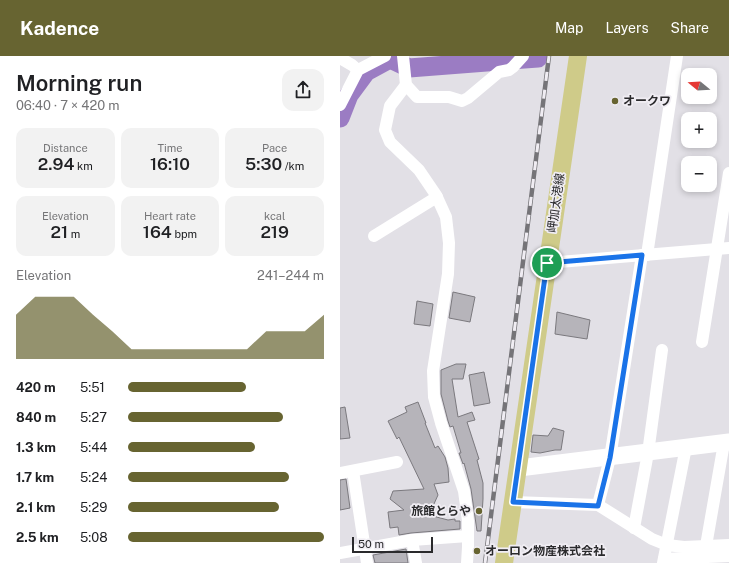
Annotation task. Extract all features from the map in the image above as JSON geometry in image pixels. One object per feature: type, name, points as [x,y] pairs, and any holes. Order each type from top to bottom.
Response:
[{"type":"main road","name":"岬加太港線","points":[[504,563],[578,56]]},
{"type":"street","points":[[340,105],[358,70],[386,56]]},
{"type":"street","points":[[598,506],[610,458],[677,56]]},
{"type":"street","points":[[340,58],[358,70]]},
{"type":"street","points":[[404,63],[406,85],[417,97],[449,98],[462,101],[468,98],[499,72],[509,70],[521,58]]},
{"type":"street","points":[[406,85],[390,106],[385,130],[390,142],[419,170],[437,197],[446,217],[449,243],[448,274],[433,370],[434,396],[441,423],[464,491],[468,521],[467,563]]},
{"type":"street","points":[[702,342],[723,248],[729,173]]},
{"type":"street","points":[[374,236],[437,197]]},
{"type":"street","points":[[547,263],[723,248]]},
{"type":"street","points":[[634,528],[648,452],[662,350]]},
{"type":"street","points":[[519,468],[727,443],[704,556]]},
{"type":"street","points":[[686,447],[664,561],[704,556],[729,556]]},
{"type":"street","points":[[340,473],[396,462]]},
{"type":"street","points":[[353,471],[367,563]]},
{"type":"street","points":[[513,502],[598,506],[652,539],[667,545],[684,547],[704,556],[729,545]]},
{"type":"street","points":[[340,553],[412,540],[468,536]]},
{"type":"street","points":[[412,540],[416,563]]},
{"type":"building","points":[[453,292],[475,297],[470,322],[449,318]]},
{"type":"building","points":[[417,301],[433,304],[430,326],[414,324]]},
{"type":"building","points":[[557,312],[590,320],[587,339],[555,334]]},
{"type":"building","points":[[456,364],[466,364],[463,379],[452,379],[458,417],[472,412],[475,420],[467,422],[479,459],[477,460],[483,483],[481,531],[477,531],[471,489],[464,463],[463,464],[459,453],[461,453],[453,426],[450,427],[441,394],[441,370]]},
{"type":"building","points":[[484,372],[490,403],[474,406],[469,375]]},
{"type":"building","points":[[418,402],[435,448],[438,446],[445,457],[448,468],[449,482],[434,484],[438,495],[429,515],[448,520],[455,519],[455,521],[460,521],[460,529],[399,535],[398,527],[390,528],[388,512],[404,510],[390,499],[393,491],[424,489],[399,437],[397,439],[388,421],[407,412],[405,407]]},
{"type":"building","points":[[345,407],[350,438],[340,439],[340,408]]},
{"type":"building","points":[[553,428],[564,431],[561,450],[540,453],[531,452],[533,435],[548,436]]},
{"type":"building","points":[[346,479],[350,508],[340,510],[340,480]]},
{"type":"building","points":[[406,549],[408,563],[375,563],[373,555]]},
{"type":"waterway","points":[[340,118],[349,95],[366,72],[390,59],[409,68],[538,58]]},
{"type":"railway","points":[[485,563],[549,56]]},
{"type":"place","name":"オークワ","points":[[615,101]]},
{"type":"place","name":"旅館とらや","points":[[479,511]]},
{"type":"place","name":"オーロン物産株式会社","points":[[477,551]]},
{"type":"route","points":[[642,255],[610,458],[598,506],[513,502],[547,263],[642,255]]}]
